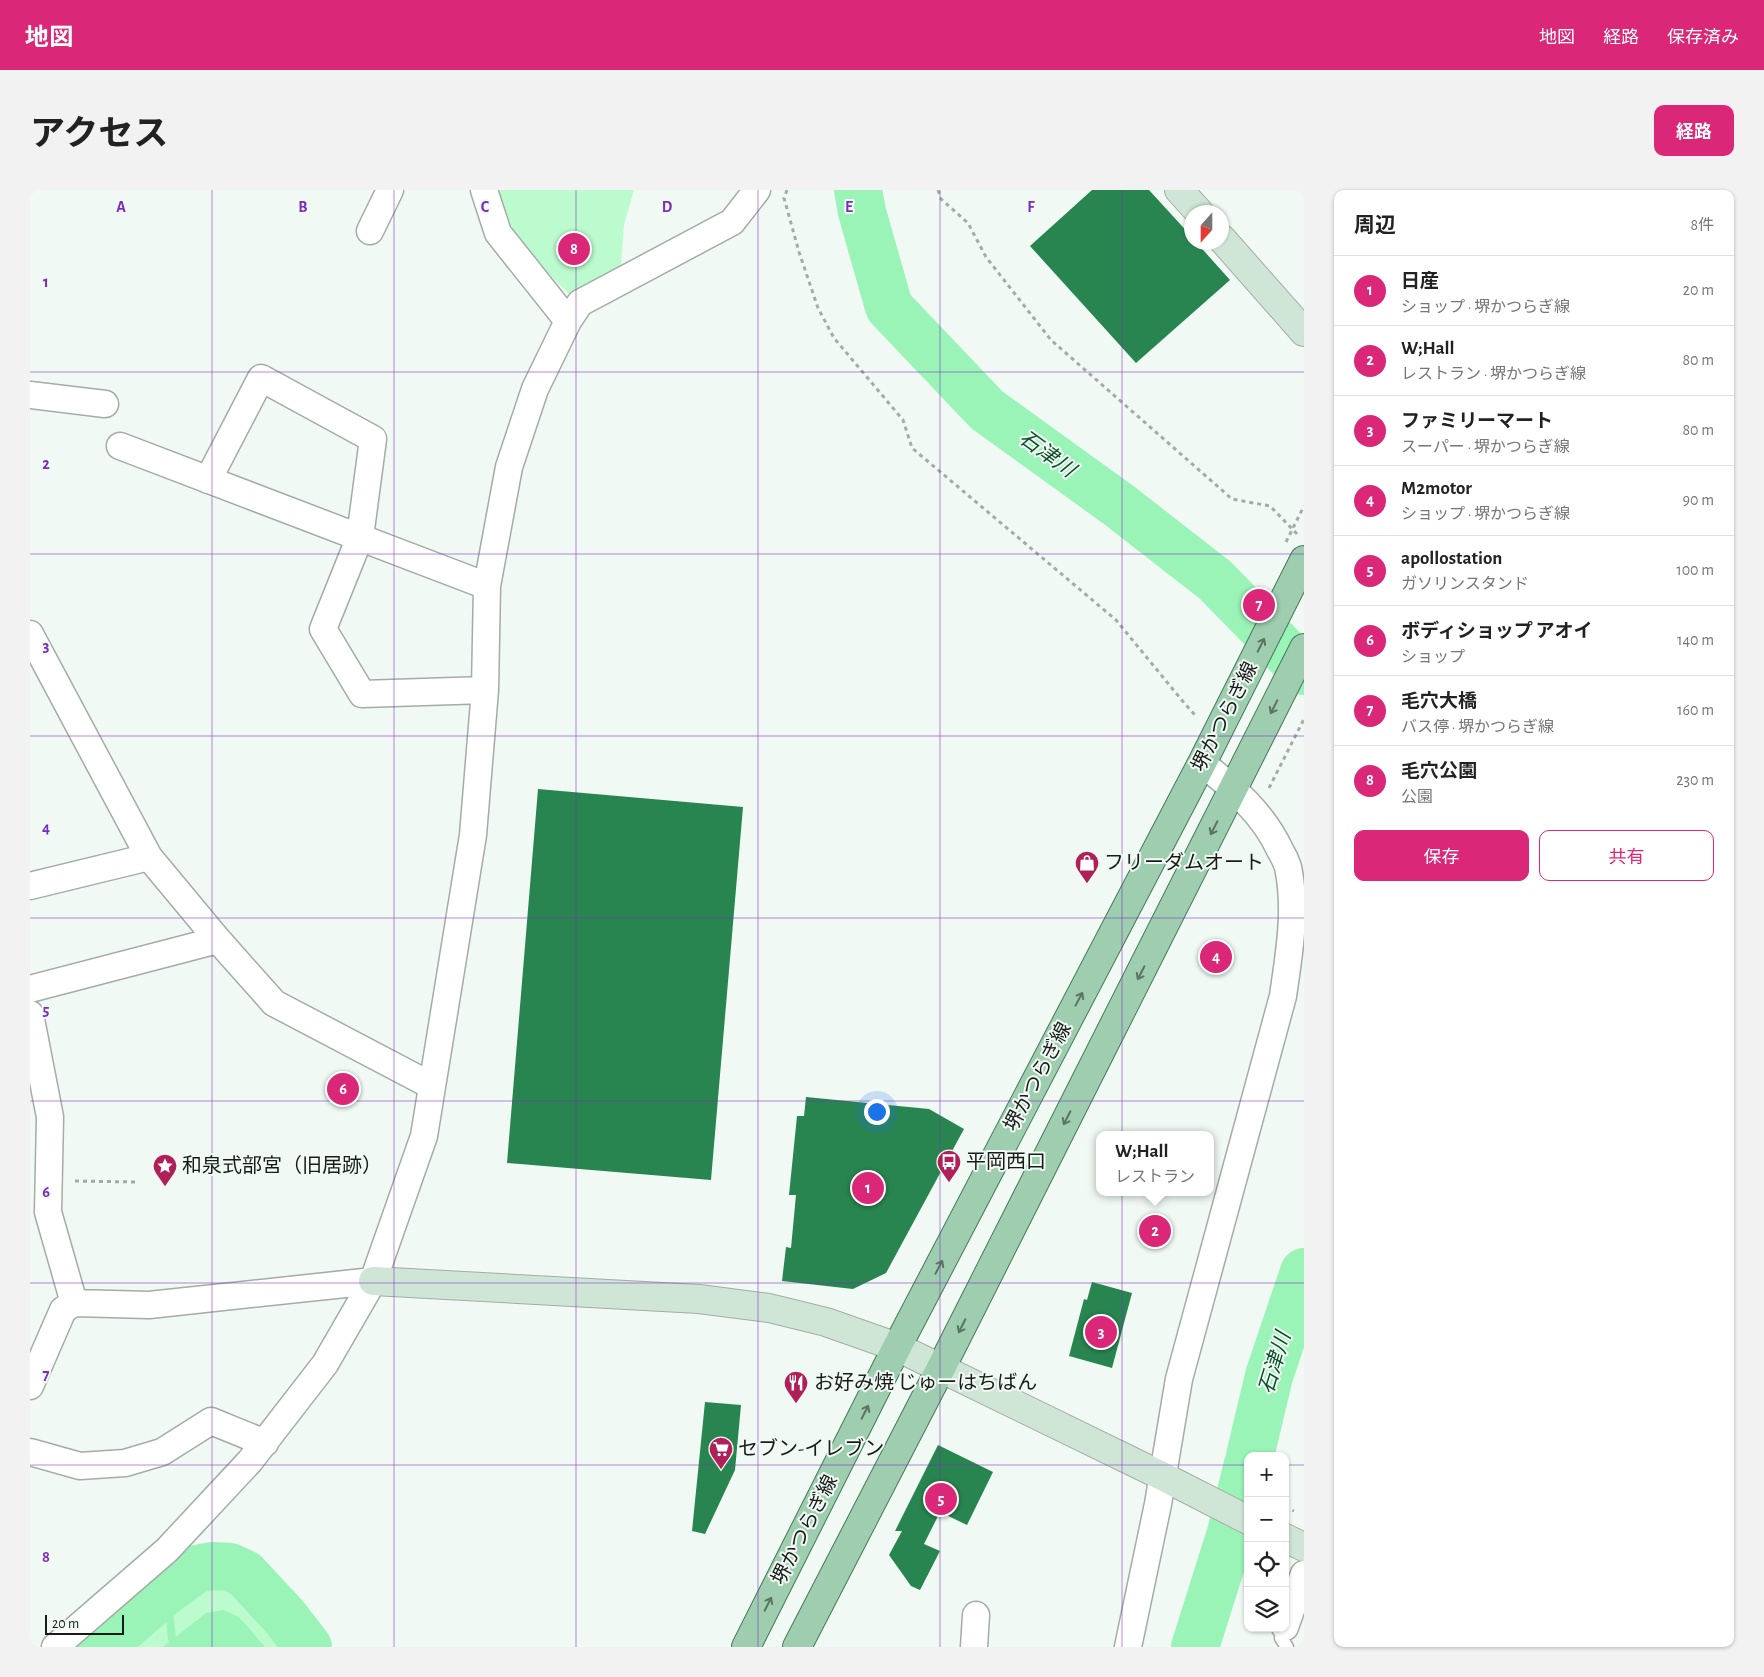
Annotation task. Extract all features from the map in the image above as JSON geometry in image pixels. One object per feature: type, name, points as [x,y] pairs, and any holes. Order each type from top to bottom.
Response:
[{"type":"main road","name":"堺かつらぎ線","points":[[746,1647],[897,1347],[1216,735],[1296,546]]},
{"type":"main road","name":"堺かつらぎ線","points":[[797,1647],[941,1368],[1304,648]]},
{"type":"street","points":[[370,231],[390,190]]},
{"type":"street","points":[[484,190],[498,234],[568,321]]},
{"type":"street","points":[[55,1647],[167,1550],[250,1461],[325,1364],[373,1281],[424,1136],[473,835],[485,690],[487,586],[509,467],[535,389],[568,321],[580,303],[732,222],[757,190]]},
{"type":"street","points":[[1179,190],[1192,205]]},
{"type":"street","points":[[1229,246],[1304,332]]},
{"type":"street","points":[[208,480],[261,378],[373,439],[360,538],[322,629],[362,694],[485,690]]},
{"type":"street","points":[[30,395],[105,404]]},
{"type":"street","points":[[120,446],[487,586]]},
{"type":"street","points":[[30,634],[149,857],[218,940],[274,1003],[432,1086]]},
{"type":"street","points":[[1128,1647],[1158,1504],[1170,1480],[1179,1379],[1283,996],[1291,943],[1292,916],[1288,866],[1275,838],[1257,813],[1239,778],[1202,763]]},
{"type":"street","points":[[30,886],[149,857]]},
{"type":"street","points":[[30,989],[218,940]]},
{"type":"street","points":[[30,1014],[50,1117],[48,1181],[39,1212],[74,1303]]},
{"type":"street","points":[[30,1386],[63,1310],[74,1303],[149,1305],[373,1281],[700,1299],[769,1308],[826,1322],[897,1347],[1244,1518]]},
{"type":"street","points":[[30,1452],[80,1466],[124,1463],[162,1452],[211,1421],[265,1442]]},
{"type":"street","points":[[1283,1637],[1304,1574]]},
{"type":"street","points":[[974,1647],[976,1615]]},
{"type":"path","points":[[787,190],[784,198],[799,252],[818,308],[834,338],[903,420],[912,448],[1116,620],[1184,704],[1216,735]]},
{"type":"path","points":[[938,190],[941,199],[968,223],[986,257],[1051,340],[1232,498],[1270,506],[1296,546]]},
{"type":"path","points":[[1296,546],[1304,506]]},
{"type":"path","points":[[1267,792],[1304,719]]},
{"type":"path","points":[[48,1181],[135,1182]]},
{"type":"shaded area","points":[[499,190],[634,190],[624,225],[621,265],[574,299],[509,234]]},
{"type":"shaded area","points":[[212,1587],[229,1589],[250,1609],[281,1647],[117,1647],[141,1627],[193,1590]]},
{"type":"shaded area","points":[[223,1610],[239,1617],[265,1647],[163,1647],[206,1613]]},
{"type":"building","points":[[1092,190],[1149,190],[1184,228],[1184,250],[1203,250],[1230,280],[1136,363],[1030,246]]},
{"type":"building","points":[[538,789],[743,807],[711,1180],[507,1163]]},
{"type":"building","points":[[806,1097],[929,1109],[964,1129],[886,1273],[853,1289],[782,1281],[786,1247],[791,1248],[796,1195],[789,1195],[797,1116],[804,1116]]},
{"type":"building","points":[[1092,1282],[1132,1293],[1112,1368],[1069,1356],[1084,1299],[1087,1300]]},
{"type":"building","points":[[705,1402],[741,1405],[735,1470],[705,1534],[692,1531]]},
{"type":"building","points":[[938,1445],[993,1472],[967,1525],[940,1512],[924,1544],[940,1551],[920,1590],[911,1586],[889,1555],[902,1531],[895,1531]]},
{"type":"waterway","name":"石津川","points":[[858,190],[862,212],[889,307],[987,410],[1120,506],[1215,580],[1304,671]]},
{"type":"waterway","name":"石津川","points":[[1251,1452],[1269,1376],[1304,1272]]},
{"type":"waterway","name":"石津川","points":[[1195,1647],[1231,1533],[1244,1480]]},
{"type":"waterway","points":[[1231,1533],[1245,1542]]},
{"type":"waterway","points":[[101,1647],[167,1590],[196,1569],[212,1566],[230,1567],[245,1574],[284,1616],[308,1647]]},
{"type":"waterway","points":[[167,1590],[172,1639]]},
{"type":"place","name":"毛穴公園","points":[[574,249]]},
{"type":"place","name":"毛穴大橋","points":[[1259,605]]},
{"type":"place","name":"フリーダムオート","points":[[1087,884]]},
{"type":"place","name":"M2motor","points":[[1216,957]]},
{"type":"place","name":"ボディショップ アオイ","points":[[343,1089]]},
{"type":"place","name":"平岡西口","points":[[949,1183]]},
{"type":"place","name":"和泉式部宮（旧居跡）","points":[[165,1187]]},
{"type":"place","name":"日産","points":[[868,1188]]},
{"type":"place","name":"W;Hall","points":[[1155,1231]]},
{"type":"place","name":"ファミリーマート","points":[[1101,1332]]},
{"type":"place","name":"お好み焼 じゅーはちばん","points":[[796,1404]]},
{"type":"place","name":"セブン-イレブン","points":[[721,1470]]},
{"type":"place","name":"apollostation","points":[[941,1499]]}]
